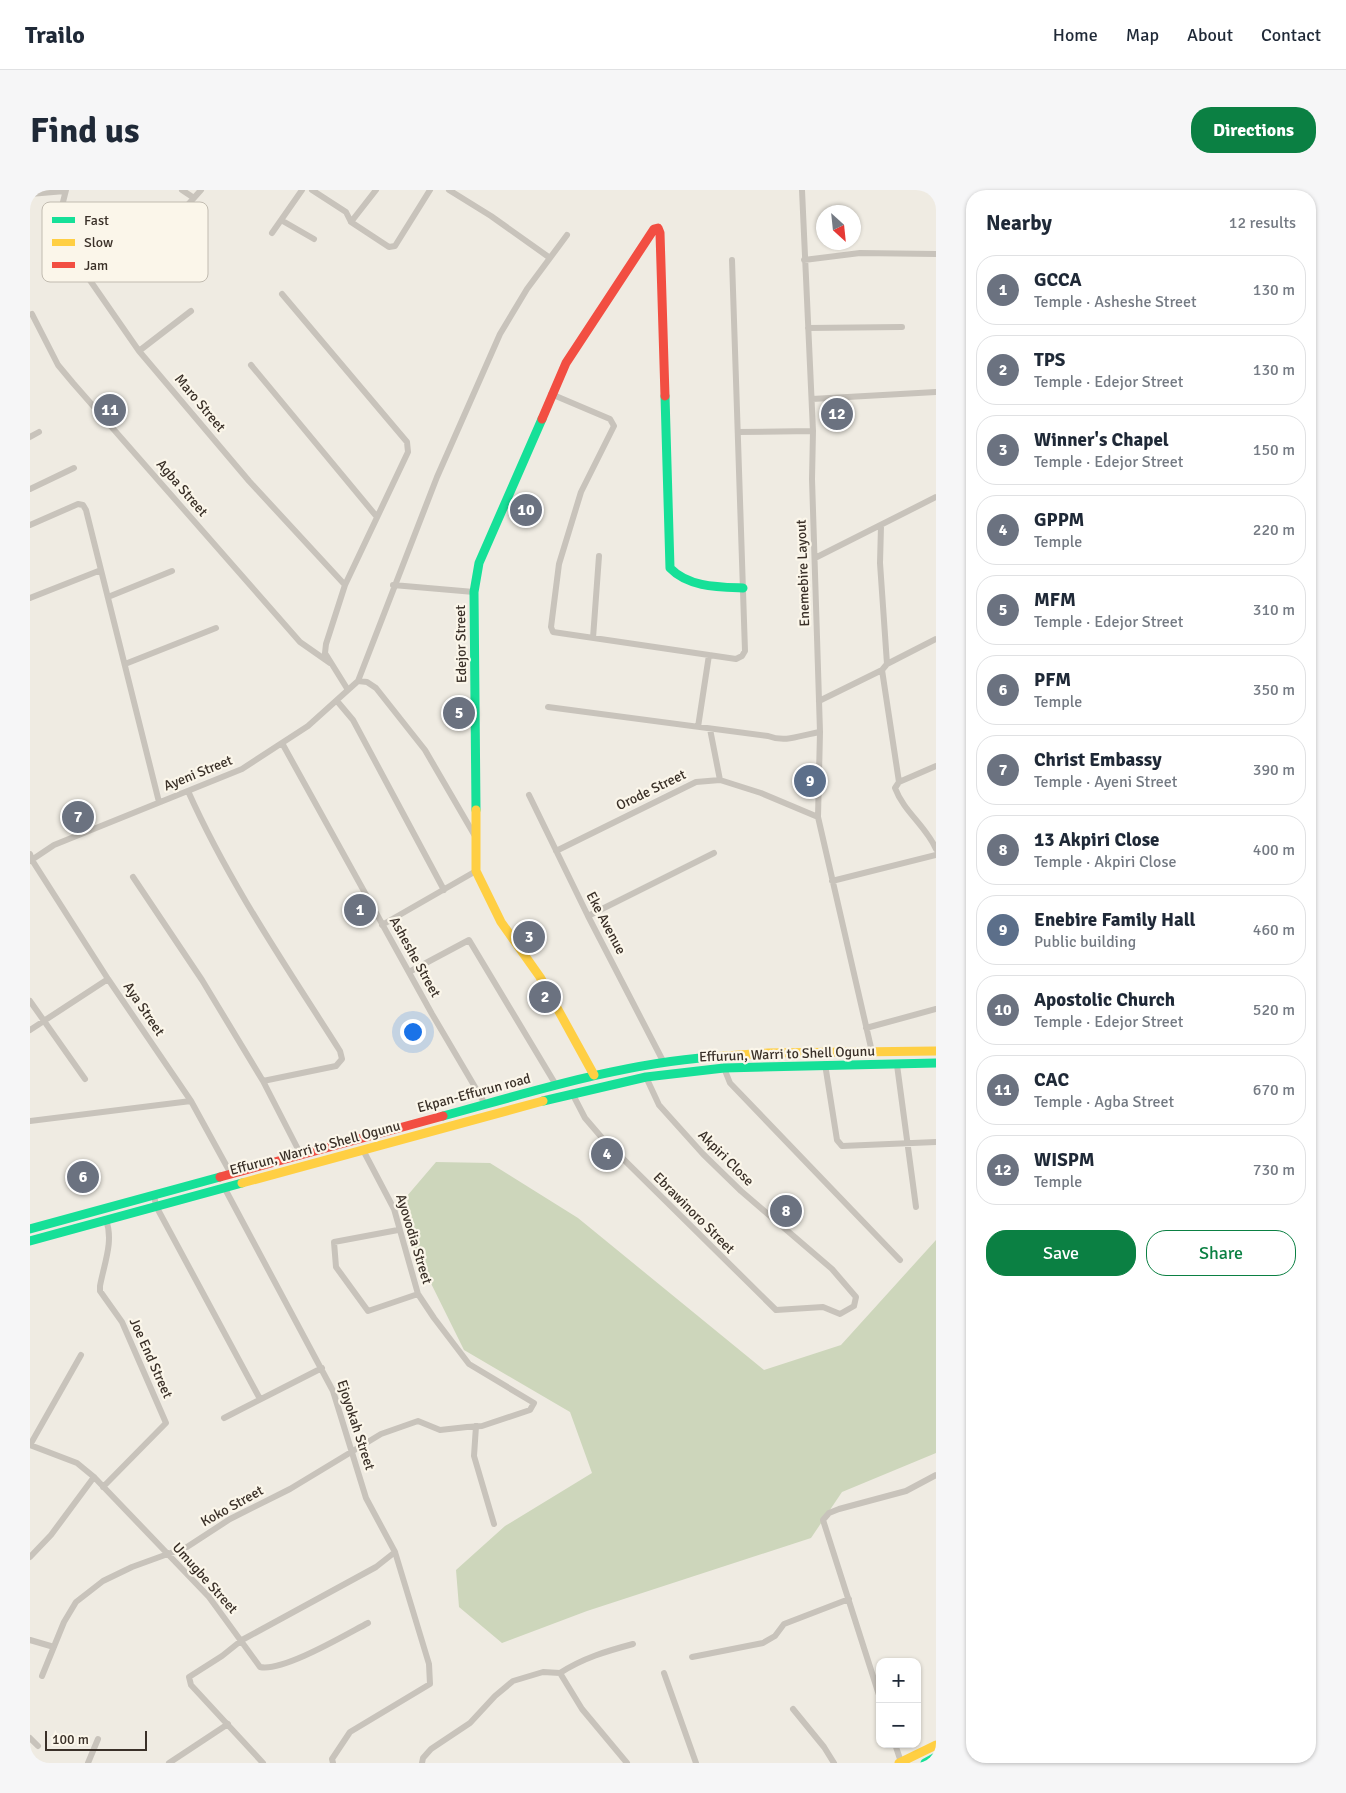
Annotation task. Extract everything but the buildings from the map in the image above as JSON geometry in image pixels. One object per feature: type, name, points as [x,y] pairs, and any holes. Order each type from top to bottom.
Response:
[{"type":"main road","name":"Edejor Street","points":[[594,1075],[540,977],[501,922],[476,871],[474,592],[479,563],[551,394],[575,347],[654,229],[658,228],[670,568],[680,578],[717,586],[743,588]]},
{"type":"main road","name":"Ekpan-Effurun road","points":[[30,1229],[594,1075],[663,1062],[768,1053],[936,1051]]},
{"type":"main road","name":"Effurun, Warri to Shell Ogunu","points":[[30,1241],[572,1093],[646,1077],[724,1068],[825,1064],[897,1065],[936,1063]]},
{"type":"main road","points":[[900,1762],[936,1745]]},
{"type":"main road","points":[[925,1763],[936,1757]]},
{"type":"street","points":[[182,190],[194,198]]},
{"type":"street","points":[[191,202],[201,190]]},
{"type":"street","points":[[272,233],[302,190]]},
{"type":"street","points":[[312,190],[346,212],[351,222],[389,248],[395,246],[430,190]]},
{"type":"street","points":[[351,222],[376,190]]},
{"type":"street","points":[[449,190],[491,216],[550,258]]},
{"type":"street","name":"Enemebire Layout","points":[[802,190],[813,431],[820,732],[818,817],[872,1052]]},
{"type":"street","points":[[30,194],[66,191]]},
{"type":"street","points":[[281,220],[314,239]]},
{"type":"street","points":[[477,841],[469,823],[425,750],[376,688],[367,682],[358,681],[393,585],[437,477],[500,334],[527,289],[567,235]]},
{"type":"street","points":[[804,260],[860,253],[936,254]]},
{"type":"street","points":[[551,394],[610,419],[614,426],[581,492],[559,564],[551,627],[556,634],[736,659],[742,656],[745,651],[732,260]]},
{"type":"street","name":"Maro Street","points":[[91,282],[139,351],[249,481],[345,585]]},
{"type":"street","points":[[282,294],[407,442],[408,452],[345,585],[326,644],[325,653],[348,690]]},
{"type":"street","points":[[139,351],[191,311]]},
{"type":"street","name":"Agba Street","points":[[32,314],[58,365],[300,642],[331,664]]},
{"type":"street","points":[[808,328],[902,327]]},
{"type":"street","points":[[251,365],[317,447],[377,517]]},
{"type":"street","points":[[812,400],[936,392]]},
{"type":"street","points":[[738,432],[813,431]]},
{"type":"street","points":[[30,436],[39,432]]},
{"type":"street","points":[[30,489],[74,468]]},
{"type":"street","points":[[815,558],[881,526],[936,496]]},
{"type":"street","points":[[30,525],[78,504],[83,505],[86,510],[159,802]]},
{"type":"street","points":[[881,526],[880,563],[885,667],[899,782]]},
{"type":"street","points":[[593,638],[599,556]]},
{"type":"street","points":[[30,598],[101,570]]},
{"type":"street","points":[[108,597],[172,571]]},
{"type":"street","points":[[393,585],[474,592]]},
{"type":"street","points":[[124,664],[216,628]]},
{"type":"street","points":[[819,701],[936,639]]},
{"type":"street","points":[[698,727],[709,655]]},
{"type":"street","name":"Ayeni Street","points":[[31,859],[54,845],[242,769],[308,726],[358,681]]},
{"type":"street","points":[[338,701],[353,720],[444,890]]},
{"type":"street","points":[[548,707],[768,736],[778,740],[790,740],[820,732]]},
{"type":"street","points":[[710,729],[720,780]]},
{"type":"street","name":"Asheshe Street","points":[[282,743],[382,925],[485,1104]]},
{"type":"street","points":[[936,766],[899,782],[895,788],[906,810],[927,832],[936,849]]},
{"type":"street","name":"Orode Street","points":[[556,851],[696,782],[720,780],[760,793],[818,817]]},
{"type":"street","points":[[188,791],[209,840],[248,909],[340,1051],[342,1059],[336,1066],[263,1081]]},
{"type":"street","name":"Eke Avenue","points":[[529,795],[588,916],[663,1062]]},
{"type":"street","points":[[588,916],[714,854]]},
{"type":"street","points":[[832,881],[936,855]]},
{"type":"street","name":"Aya Street","points":[[31,859],[108,979],[192,1101],[231,1174]]},
{"type":"street","points":[[382,925],[476,871]]},
{"type":"street","points":[[133,877],[202,980],[263,1081],[301,1155]]},
{"type":"street","points":[[409,972],[469,940],[556,1085]]},
{"type":"street","points":[[30,1030],[108,979]]},
{"type":"street","points":[[30,1001],[85,1079]]},
{"type":"street","points":[[866,1028],[936,1009]]},
{"type":"street","points":[[825,1064],[836,1140],[839,1144],[842,1146],[936,1142]]},
{"type":"street","points":[[897,1065],[916,1207]]},
{"type":"street","points":[[724,1068],[730,1084],[900,1260]]},
{"type":"street","name":"Akpiri Close","points":[[646,1077],[659,1105],[703,1154],[741,1192],[832,1269],[856,1297],[854,1306],[840,1314],[822,1307]]},
{"type":"street","name":"Ebrawinoro Street","points":[[572,1093],[585,1118],[603,1139],[698,1236],[776,1310],[822,1307]]},
{"type":"street","points":[[30,1121],[192,1101]]},
{"type":"street","name":"Ayovodia Street","points":[[363,1150],[394,1209],[398,1230],[414,1274],[418,1294],[469,1364],[534,1403],[530,1410],[476,1426]]},
{"type":"street","name":"Ejoyokah Street","points":[[224,1187],[333,1391],[366,1498],[395,1552],[429,1664],[430,1684],[350,1732],[332,1759],[333,1763]]},
{"type":"street","points":[[154,1195],[156,1206],[260,1399]]},
{"type":"street","name":"Joe End Street","points":[[104,1487],[166,1423],[122,1322],[100,1291],[110,1241],[110,1230],[106,1220]]},
{"type":"street","points":[[398,1230],[334,1242],[336,1267],[368,1311],[418,1294]]},
{"type":"street","points":[[30,1444],[81,1355]]},
{"type":"street","points":[[224,1418],[322,1368]]},
{"type":"street","name":"Koko Street","points":[[42,1676],[76,1602],[104,1581],[132,1567],[187,1547],[230,1519],[290,1489],[381,1434],[418,1421],[440,1430],[476,1426]]},
{"type":"street","points":[[476,1426],[474,1456],[494,1524]]},
{"type":"street","name":"Umugbe Street","points":[[30,1444],[77,1463],[94,1477],[209,1597],[260,1667],[267,1668],[284,1664],[368,1623]]},
{"type":"street","points":[[876,1686],[823,1520],[829,1513],[852,1504],[906,1491],[936,1476]]},
{"type":"street","points":[[30,1557],[51,1535],[94,1477]]},
{"type":"street","points":[[263,1763],[188,1680],[242,1640],[376,1567],[395,1552]]},
{"type":"street","points":[[692,1657],[764,1643],[775,1636],[784,1624],[848,1599]]},
{"type":"street","points":[[30,1640],[54,1647]]},
{"type":"street","points":[[422,1763],[431,1749],[470,1723],[494,1696],[513,1681],[543,1672],[560,1673],[575,1663],[633,1644]]},
{"type":"street","points":[[560,1673],[582,1710],[627,1763]]},
{"type":"street","points":[[664,1673],[696,1763]]},
{"type":"street","points":[[793,1709],[824,1747],[834,1763]]},
{"type":"street","points":[[169,1763],[228,1724]]},
{"type":"street","points":[[30,1738],[38,1746]]},
{"type":"street","points":[[88,1763],[98,1739]]},
{"type":"street","points":[[896,1748],[900,1762]]},
{"type":"green space","points":[[436,1162],[490,1163],[578,1218],[764,1370],[841,1345],[936,1240],[936,1453],[842,1492],[811,1538],[587,1611],[502,1643],[459,1607],[456,1570],[505,1526],[592,1473],[570,1412],[464,1350],[410,1241],[407,1196]]},
{"type":"traffic: fast","points":[[665,396],[670,568],[685,579],[704,585],[743,588]]},
{"type":"traffic: fast","points":[[476,810],[474,592],[479,563],[542,419]]},
{"type":"traffic: fast","points":[[443,1116],[609,1072],[711,1057]]},
{"type":"traffic: fast","points":[[543,1101],[646,1077],[724,1068],[936,1063]]},
{"type":"traffic: fast","points":[[30,1229],[220,1177]]},
{"type":"traffic: fast","points":[[30,1241],[242,1183]]},
{"type":"traffic: fast","points":[[925,1763],[936,1757]]},
{"type":"traffic: slow","points":[[476,810],[476,871],[501,922],[540,977],[594,1075]]},
{"type":"traffic: slow","points":[[711,1057],[768,1053],[936,1051]]},
{"type":"traffic: slow","points":[[242,1183],[543,1101]]},
{"type":"traffic: slow","points":[[899,1763],[936,1745]]},
{"type":"traffic: jam","points":[[542,419],[566,363],[654,229],[658,228],[660,233],[665,396]]},
{"type":"traffic: jam","points":[[220,1177],[443,1116]]},
{"type":"place","name":"CAC","points":[[110,410]]},
{"type":"place","name":"WISPM","points":[[837,414]]},
{"type":"place","name":"Apostolic Church","points":[[526,510]]},
{"type":"place","name":"MFM","points":[[459,713]]},
{"type":"place","name":"Enebire Family Hall","points":[[810,781]]},
{"type":"place","name":"Christ Embassy","points":[[78,817]]},
{"type":"place","name":"GCCA","points":[[360,910]]},
{"type":"place","name":"Winner's Chapel","points":[[529,937]]},
{"type":"place","name":"TPS","points":[[545,997]]},
{"type":"place","name":"GPPM","points":[[607,1154]]},
{"type":"place","name":"PFM","points":[[83,1177]]},
{"type":"place","name":"13 Akpiri Close","points":[[786,1211]]}]
